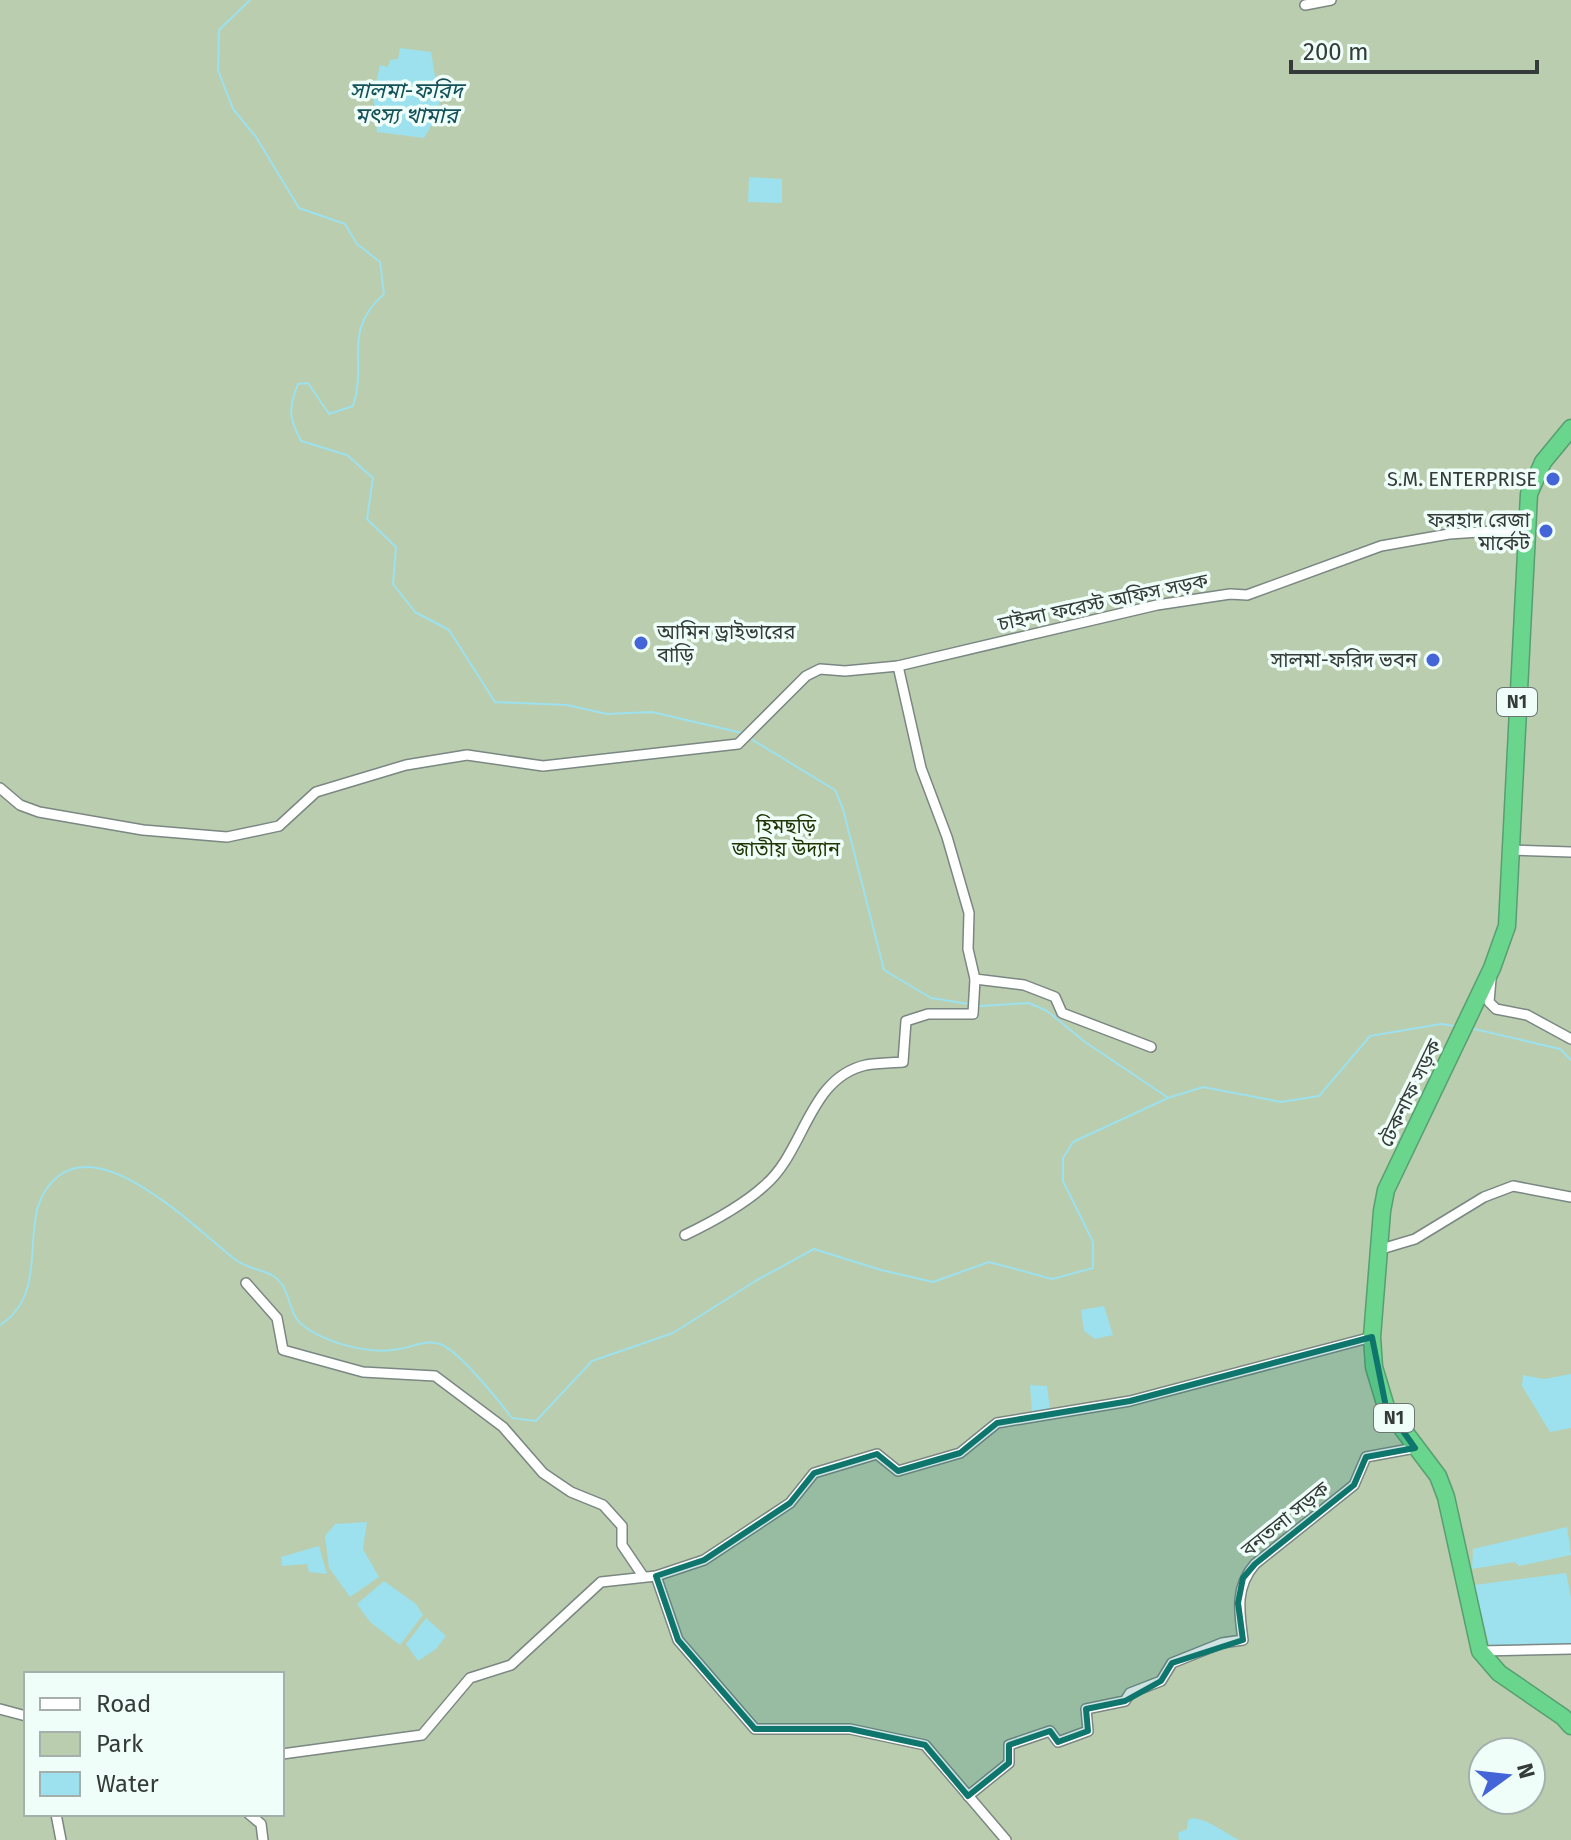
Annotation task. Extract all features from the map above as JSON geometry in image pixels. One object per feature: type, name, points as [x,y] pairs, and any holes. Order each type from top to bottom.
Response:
[{"type":"highway","name":"টেকনাফ সড়ক","points":[[1480,1651],[1446,1497],[1438,1476],[1386,1407],[1374,1367],[1372,1337],[1378,1250],[1386,1190],[1492,968],[1507,926],[1524,529],[1529,494],[1543,462],[1571,428]]},
{"type":"highway","points":[[1480,1651],[1499,1673],[1571,1726]]},
{"type":"street","points":[[1305,5],[1331,0]]},
{"type":"street","name":"চাইন্দা ফরেস্ট অফিস সড়ক","points":[[0,788],[20,805],[39,812],[143,830],[227,837],[279,826],[316,792],[406,765],[467,755],[543,766],[738,744],[806,676],[820,669],[845,671],[898,666],[1157,605],[1230,594],[1247,595],[1381,546],[1449,534],[1524,529]]},
{"type":"street","points":[[685,1235],[712,1222],[765,1186],[790,1153],[822,1094],[836,1079],[864,1066],[903,1062],[906,1021],[928,1014],[973,1014],[975,979],[968,949],[969,913],[947,837],[921,768],[898,666]]},
{"type":"street","points":[[1510,850],[1571,852]]},
{"type":"street","points":[[1492,968],[1489,1002],[1496,1009],[1527,1015],[1571,1039]]},
{"type":"street","points":[[975,979],[1024,985],[1055,997],[1062,1013],[1151,1047]]},
{"type":"street","points":[[1378,1250],[1415,1239],[1484,1197],[1513,1186],[1571,1197]]},
{"type":"street","points":[[246,1283],[277,1318],[283,1350],[363,1372],[435,1376],[503,1427],[543,1473],[571,1492],[603,1505],[622,1526],[622,1545],[643,1576]]},
{"type":"street","points":[[284,1754],[422,1735],[470,1678],[511,1665],[601,1582],[656,1576],[704,1560],[790,1503],[814,1473],[877,1454],[898,1471],[960,1453],[997,1423],[1130,1401],[1372,1337]]},
{"type":"street","name":"বনতলা সড়ক","points":[[968,1796],[1009,1763],[1009,1745],[1050,1731],[1058,1742],[1088,1731],[1086,1709],[1125,1701],[1130,1693],[1161,1681],[1172,1663],[1222,1643],[1243,1640],[1238,1603],[1243,1578],[1255,1564],[1354,1485],[1366,1457],[1415,1448]]},
{"type":"street","points":[[656,1576],[678,1640],[755,1729],[850,1729],[925,1745],[1006,1840]]},
{"type":"street","points":[[1480,1651],[1571,1649]]},
{"type":"street","points":[[0,1709],[24,1716]]},
{"type":"street","points":[[56,1816],[61,1840]]},
{"type":"street","points":[[251,1816],[261,1824],[263,1840]]},
{"type":"highlighted area","points":[[1372,1337],[1386,1407],[1415,1448],[1366,1457],[1354,1485],[1255,1564],[1243,1578],[1238,1603],[1243,1640],[1172,1663],[1161,1681],[1125,1701],[1086,1709],[1088,1731],[1058,1742],[1050,1731],[1009,1745],[1009,1763],[968,1796],[925,1745],[850,1729],[755,1729],[678,1640],[656,1576],[704,1560],[790,1503],[814,1473],[877,1454],[898,1471],[960,1453],[997,1423],[1130,1401]]},
{"type":"green space","name":"হিমছড়ি জাতীয় উদ্যান","points":[[0,0],[1571,0],[1571,1840],[0,1840]]},
{"type":"water","name":"সালমা-ফরিদ মৎস্য খামার","points":[[400,48],[431,52],[437,87],[442,92],[435,119],[424,138],[377,132],[373,95],[380,65],[388,67],[390,60],[398,59]]},
{"type":"water","points":[[749,177],[782,179],[782,203],[748,202]]},
{"type":"water","points":[[1104,1306],[1113,1335],[1095,1339],[1084,1331],[1081,1310]]},
{"type":"water","points":[[1571,1374],[1571,1428],[1550,1432],[1522,1386],[1523,1375],[1544,1379]]},
{"type":"water","points":[[1030,1385],[1047,1386],[1050,1409],[1032,1413]]},
{"type":"water","points":[[367,1522],[363,1549],[379,1577],[350,1597],[329,1568],[325,1536],[335,1524]]},
{"type":"water","points":[[1567,1527],[1571,1555],[1519,1566],[1515,1562],[1472,1569],[1473,1549]]},
{"type":"water","points":[[319,1546],[327,1574],[309,1572],[307,1564],[282,1566],[281,1557]]},
{"type":"water","points":[[1566,1573],[1571,1598],[1571,1644],[1490,1649],[1474,1585]]},
{"type":"water","points":[[384,1581],[416,1604],[423,1615],[400,1645],[370,1622],[357,1604]]},
{"type":"water","points":[[426,1618],[446,1636],[436,1649],[418,1661],[406,1644]]},
{"type":"water","points":[[1193,1818],[1212,1824],[1239,1840],[1179,1840],[1178,1833],[1187,1829],[1188,1820]]},
{"type":"waterway","points":[[250,0],[219,30],[218,70],[233,109],[256,137],[299,208],[345,224],[357,244],[380,262],[384,294],[363,321],[359,335],[357,390],[353,406],[329,414],[308,383],[298,384],[291,413],[301,441],[347,455],[373,478],[367,519],[396,547],[393,584],[415,612],[449,630],[495,702],[567,705],[607,714],[652,712],[742,733]]},
{"type":"waterway","points":[[751,739],[835,790],[843,809],[884,970],[931,998],[969,1004]]},
{"type":"waterway","points":[[979,1006],[1029,1003],[1047,1011],[1085,1042],[1167,1097]]},
{"type":"waterway","points":[[0,1325],[17,1309],[26,1291],[34,1229],[45,1190],[60,1175],[80,1167],[104,1169],[153,1194],[240,1263],[275,1277],[284,1288],[297,1319],[311,1331],[361,1349],[387,1350],[424,1343],[440,1344],[467,1366],[512,1418],[536,1421],[592,1361],[673,1333],[757,1280],[814,1249],[933,1282],[989,1262],[1052,1279],[1093,1268],[1093,1242],[1063,1181],[1063,1158],[1073,1142],[1168,1098],[1203,1087],[1281,1102],[1319,1096],[1370,1036],[1441,1024],[1455,1026]]},
{"type":"waterway","points":[[1470,1028],[1560,1049],[1571,1060]]},
{"type":"place","name":"S.M. ENTERPRISE","points":[[1553,479]]},
{"type":"place","name":"ফরহাদ রেজা মার্কেট","points":[[1546,531]]},
{"type":"place","name":"আমিন ড্রাইভারের বাড়ি","points":[[641,643]]},
{"type":"place","name":"সালমা-ফরিদ ভবন","points":[[1433,660]]}]
